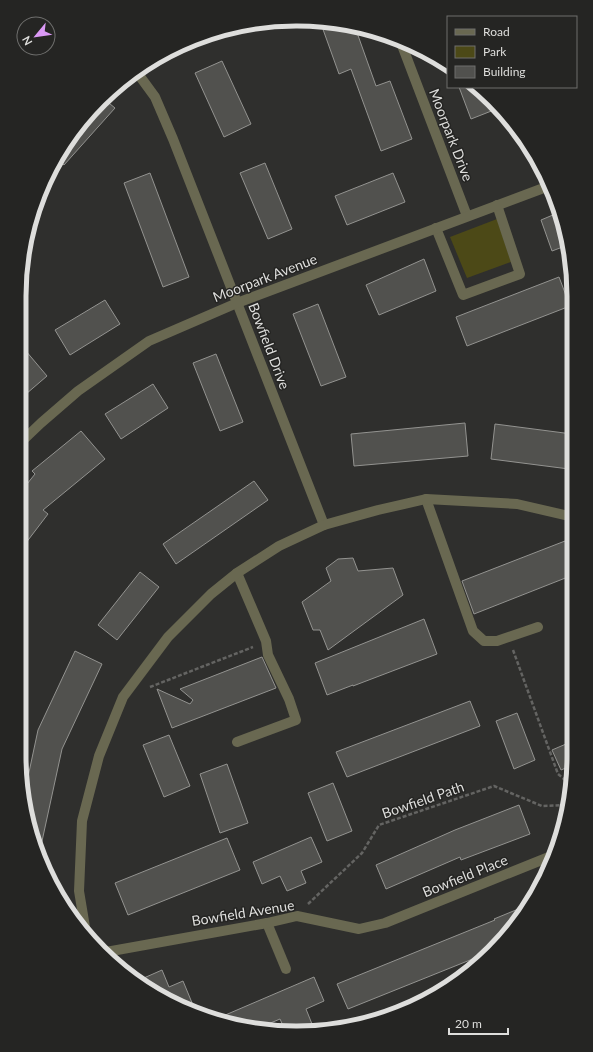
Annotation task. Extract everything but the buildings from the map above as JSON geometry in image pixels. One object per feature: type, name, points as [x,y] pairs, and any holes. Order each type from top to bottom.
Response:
[{"type":"street","name":"Moorpark Drive","points":[[403,48],[467,216]]},
{"type":"street","name":"Bowfield Drive","points":[[140,76],[156,97],[324,525]]},
{"type":"street","name":"Moorpark Avenue","points":[[26,437],[78,391],[149,341],[237,302],[544,188]]},
{"type":"street","points":[[436,228],[463,295],[520,274],[497,205]]},
{"type":"street","points":[[426,499],[473,631],[484,641],[497,641],[538,627]]},
{"type":"street","points":[[84,923],[79,891],[82,821],[99,756],[123,697],[168,637],[210,594],[237,573],[279,546],[324,525],[426,499],[517,504],[567,516]]},
{"type":"street","points":[[237,573],[266,642],[268,655],[289,699],[296,720],[237,742]]},
{"type":"street","name":"Bowfield Place","points":[[385,924],[546,859]]},
{"type":"street","name":"Bowfield Avenue","points":[[110,951],[267,923],[297,916],[359,929],[385,924]]},
{"type":"street","points":[[267,923],[286,970]]},
{"type":"path","points":[[509,637],[558,774],[566,780]]},
{"type":"path","points":[[123,697],[266,642]]},
{"type":"path","name":"Bowfield Path","points":[[297,916],[362,853],[379,825],[494,786],[542,806],[562,805]]},
{"type":"green space","points":[[497,219],[511,262],[467,278],[450,237]]}]
